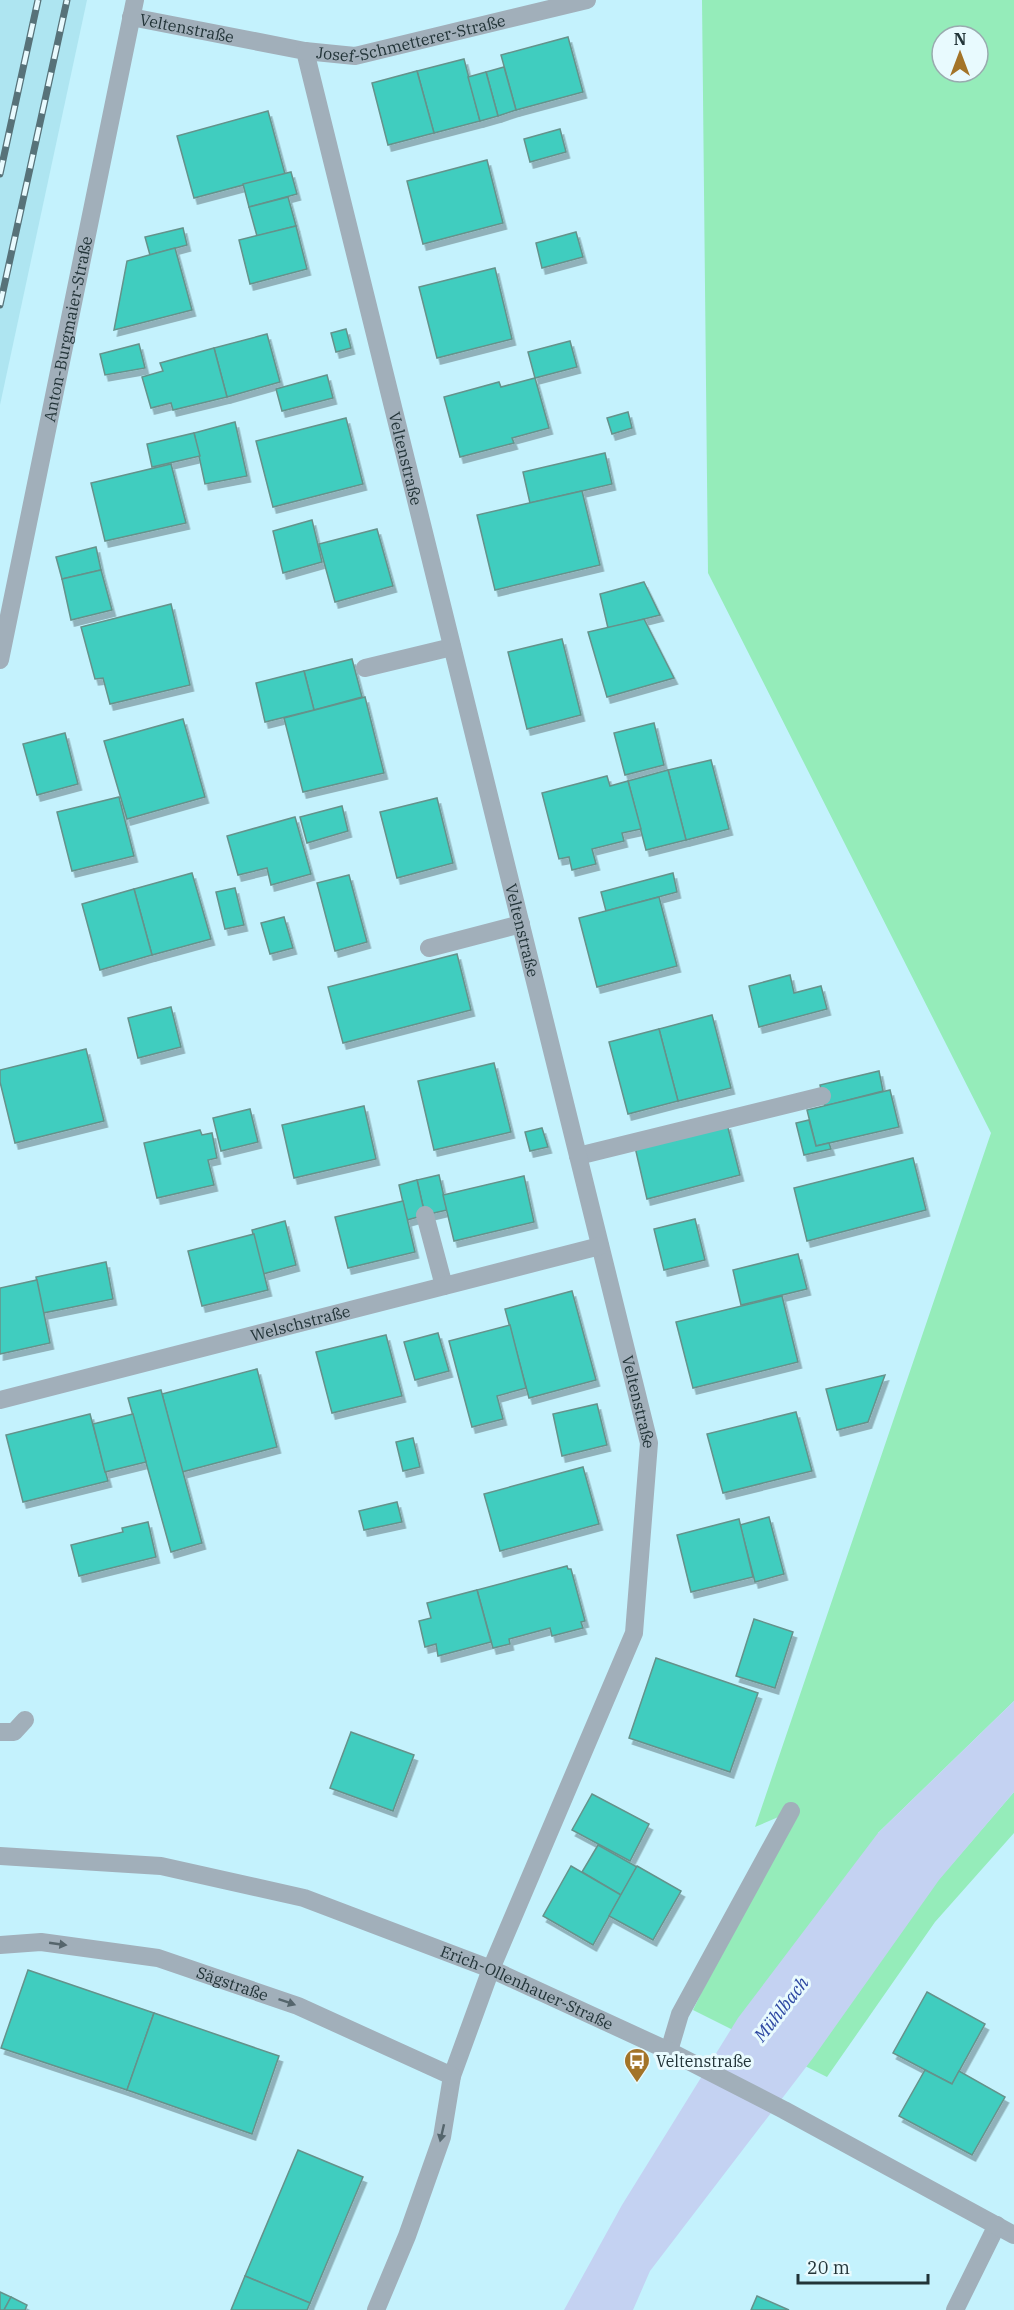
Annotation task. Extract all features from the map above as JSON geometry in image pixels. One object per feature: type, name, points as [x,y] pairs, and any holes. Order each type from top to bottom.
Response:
[{"type":"street","name":"Josef-Schmetterer-Straße","points":[[305,51],[355,56],[587,0]]},
{"type":"street","name":"Veltenstraße","points":[[133,8],[305,51],[649,1443],[634,1633],[491,1969]]},
{"type":"street","name":"Anton-Burgmaier-Straße","points":[[0,660],[133,8]]},
{"type":"street","points":[[365,668],[453,647]]},
{"type":"street","points":[[429,948],[521,924]]},
{"type":"street","points":[[578,1156],[822,1096]]},
{"type":"street","points":[[425,1215],[444,1286]]},
{"type":"street","name":"Welschstraße","points":[[0,1400],[600,1246]]},
{"type":"street","points":[[0,1732],[14,1732],[25,1720]]},
{"type":"street","points":[[677,2055],[680,2013],[790,1811]]},
{"type":"street","name":"Erich-Ollenhauer-Straße","points":[[0,1856],[161,1866],[304,1898],[491,1969],[677,2055],[784,2110],[1014,2235]]},
{"type":"street","name":"Sägstraße","points":[[0,1945],[41,1942],[158,1958],[298,2006],[452,2076]]},
{"type":"street","points":[[376,2310],[407,2236],[442,2137],[452,2076],[491,1969]]},
{"type":"street","points":[[955,2310],[997,2225]]},
{"type":"shaded area","points":[[0,0],[87,0],[0,405]]},
{"type":"green space","points":[[702,0],[1014,0],[1014,1701],[878,1833],[939,1879],[1014,1792],[1014,1833],[935,1922],[827,2077],[693,2010],[790,1812],[755,1827],[991,1133],[708,573]]},
{"type":"water","name":"Mühlbach","points":[[1014,1701],[1014,1792],[939,1880],[813,2058],[650,2271],[633,2310],[564,2310],[622,2205],[738,2018],[878,1833]]},
{"type":"building","points":[[568,37],[583,92],[516,110],[501,55]]},
{"type":"building","points":[[464,59],[480,121],[434,133],[417,71]]},
{"type":"building","points":[[504,67],[516,110],[498,116],[486,72]]},
{"type":"building","points":[[417,71],[434,133],[388,145],[372,83]]},
{"type":"building","points":[[486,72],[498,116],[480,121],[468,77]]},
{"type":"building","points":[[268,111],[285,174],[194,198],[177,136]]},
{"type":"building","points":[[560,129],[566,152],[530,162],[524,139]]},
{"type":"building","points":[[487,160],[503,223],[423,244],[407,181]]},
{"type":"building","points":[[291,172],[297,194],[249,207],[243,184]]},
{"type":"building","points":[[288,197],[296,226],[257,236],[249,207]]},
{"type":"building","points":[[296,226],[307,269],[250,284],[239,240]]},
{"type":"building","points":[[183,228],[187,245],[150,255],[145,237]]},
{"type":"building","points":[[576,232],[583,257],[542,268],[536,243]]},
{"type":"building","points":[[175,248],[192,310],[114,330],[127,261]]},
{"type":"building","points":[[495,268],[512,339],[437,358],[419,287]]},
{"type":"building","points":[[346,329],[351,348],[336,352],[331,333]]},
{"type":"building","points":[[267,334],[280,382],[227,397],[214,348]]},
{"type":"building","points":[[570,341],[577,367],[535,378],[528,352]]},
{"type":"building","points":[[139,344],[145,368],[105,375],[100,354]]},
{"type":"building","points":[[214,348],[227,397],[173,410],[171,403],[151,408],[142,377],[163,371],[160,363]]},
{"type":"building","points":[[327,375],[333,398],[282,411],[276,389]]},
{"type":"building","points":[[535,378],[549,428],[512,438],[514,443],[460,457],[444,397],[499,382],[501,387]]},
{"type":"building","points":[[628,412],[632,428],[612,434],[607,418]]},
{"type":"building","points":[[346,418],[363,484],[273,507],[256,441]]},
{"type":"building","points":[[235,422],[247,476],[205,484],[194,433]]},
{"type":"building","points":[[194,433],[200,456],[152,467],[147,444]]},
{"type":"building","points":[[605,453],[612,484],[530,503],[523,472]]},
{"type":"building","points":[[171,464],[186,523],[105,541],[91,483]]},
{"type":"building","points":[[582,491],[600,565],[495,590],[477,515]]},
{"type":"building","points":[[312,520],[322,562],[283,573],[273,531]]},
{"type":"building","points":[[377,529],[393,586],[335,602],[319,544]]},
{"type":"building","points":[[96,547],[101,570],[62,579],[56,557]]},
{"type":"building","points":[[101,570],[112,610],[71,620],[62,579]]},
{"type":"building","points":[[644,582],[660,615],[608,628],[600,594]]},
{"type":"building","points":[[171,604],[190,685],[110,704],[103,678],[95,679],[81,627]]},
{"type":"building","points":[[644,619],[674,678],[607,697],[588,632]]},
{"type":"building","points":[[562,639],[581,715],[527,729],[508,652]]},
{"type":"building","points":[[352,659],[362,697],[314,710],[304,671]]},
{"type":"building","points":[[304,671],[314,710],[265,722],[256,683]]},
{"type":"building","points":[[365,697],[384,773],[303,792],[284,718]]},
{"type":"building","points":[[183,719],[205,797],[127,819],[104,741]]},
{"type":"building","points":[[654,723],[664,765],[625,775],[614,733]]},
{"type":"building","points":[[65,733],[78,784],[37,795],[23,744]]},
{"type":"building","points":[[711,760],[729,829],[686,840],[668,770]]},
{"type":"building","points":[[668,770],[686,840],[646,850],[628,781]]},
{"type":"building","points":[[607,776],[610,786],[628,781],[641,829],[622,833],[624,841],[592,849],[596,864],[572,870],[569,857],[559,859],[542,793]]},
{"type":"building","points":[[119,797],[134,856],[72,871],[57,812]]},
{"type":"building","points":[[437,798],[453,863],[397,878],[380,812]]},
{"type":"building","points":[[342,806],[348,831],[307,843],[300,817]]},
{"type":"building","points":[[295,817],[311,874],[271,885],[267,868],[238,875],[227,836]]},
{"type":"building","points":[[192,873],[211,939],[152,955],[134,889]]},
{"type":"building","points":[[673,873],[677,892],[606,911],[601,892]]},
{"type":"building","points":[[349,875],[367,942],[335,951],[317,883]]},
{"type":"building","points":[[235,888],[244,925],[225,929],[216,892]]},
{"type":"building","points":[[134,889],[152,955],[100,970],[82,904]]},
{"type":"building","points":[[659,897],[677,966],[597,987],[579,918]]},
{"type":"building","points":[[284,917],[293,948],[270,954],[261,923]]},
{"type":"building","points":[[457,954],[471,1010],[343,1043],[328,987]]},
{"type":"building","points":[[790,975],[794,993],[821,986],[827,1009],[759,1027],[749,986]]},
{"type":"building","points":[[171,1007],[181,1047],[138,1058],[128,1018]]},
{"type":"building","points":[[712,1015],[731,1088],[678,1101],[659,1029]]},
{"type":"building","points":[[659,1029],[678,1101],[628,1114],[609,1042]]},
{"type":"building","points":[[86,1049],[104,1121],[15,1143],[0,1082],[0,1070]]},
{"type":"building","points":[[494,1063],[511,1132],[434,1150],[418,1081]]},
{"type":"building","points":[[879,1071],[883,1091],[825,1106],[820,1085]]},
{"type":"building","points":[[890,1090],[899,1127],[816,1146],[807,1110]]},
{"type":"building","points":[[364,1106],[376,1159],[294,1178],[282,1125]]},
{"type":"building","points":[[250,1109],[258,1142],[221,1151],[213,1118]]},
{"type":"building","points":[[809,1120],[816,1146],[829,1143],[831,1149],[804,1155],[796,1123]]},
{"type":"building","points":[[727,1124],[740,1175],[647,1199],[635,1147]]},
{"type":"building","points":[[542,1128],[548,1147],[530,1151],[525,1132]]},
{"type":"building","points":[[200,1130],[202,1135],[212,1133],[217,1158],[208,1160],[214,1185],[157,1198],[144,1143]]},
{"type":"building","points":[[913,1158],[926,1210],[807,1241],[794,1188]]},
{"type":"building","points":[[439,1175],[447,1210],[425,1215],[417,1180]]},
{"type":"building","points":[[524,1176],[534,1222],[454,1241],[443,1195]]},
{"type":"building","points":[[417,1180],[425,1215],[407,1220],[399,1185]]},
{"type":"building","points":[[403,1201],[415,1252],[348,1268],[335,1217]]},
{"type":"building","points":[[695,1219],[705,1260],[664,1270],[654,1229]]},
{"type":"building","points":[[285,1221],[296,1265],[263,1274],[252,1230]]},
{"type":"building","points":[[254,1234],[268,1290],[202,1306],[188,1251]]},
{"type":"building","points":[[798,1254],[807,1289],[741,1305],[733,1270]]},
{"type":"building","points":[[106,1262],[113,1299],[43,1313],[36,1277]]},
{"type":"building","points":[[37,1280],[50,1343],[0,1354],[0,1288]]},
{"type":"building","points":[[572,1291],[596,1380],[529,1398],[505,1309]]},
{"type":"building","points":[[782,1296],[798,1362],[693,1388],[676,1322]]},
{"type":"building","points":[[510,1325],[526,1388],[497,1396],[503,1419],[472,1427],[449,1341]]},
{"type":"building","points":[[438,1333],[449,1371],[415,1380],[404,1342]]},
{"type":"building","points":[[386,1335],[402,1396],[332,1413],[316,1352]]},
{"type":"building","points":[[257,1369],[277,1447],[182,1472],[162,1394]]},
{"type":"building","points":[[885,1375],[868,1422],[837,1430],[826,1389]]},
{"type":"building","points":[[161,1390],[202,1543],[171,1552],[128,1398]]},
{"type":"building","points":[[597,1404],[607,1445],[562,1456],[553,1414]]},
{"type":"building","points":[[796,1412],[812,1471],[723,1493],[707,1434]]},
{"type":"building","points":[[90,1414],[108,1481],[23,1502],[6,1435]]},
{"type":"building","points":[[133,1414],[146,1462],[105,1472],[93,1424]]},
{"type":"building","points":[[413,1438],[420,1467],[403,1471],[396,1442]]},
{"type":"building","points":[[583,1467],[599,1524],[500,1551],[484,1494]]},
{"type":"building","points":[[397,1502],[402,1522],[364,1530],[359,1511]]},
{"type":"building","points":[[769,1517],[784,1574],[755,1582],[740,1525]]},
{"type":"building","points":[[739,1519],[753,1577],[691,1592],[677,1535]]},
{"type":"building","points":[[148,1522],[156,1557],[79,1576],[71,1545],[123,1532],[122,1528]]},
{"type":"building","points":[[567,1566],[571,1569],[585,1621],[581,1622],[583,1628],[552,1636],[550,1628],[509,1639],[510,1644],[493,1648],[477,1590]]},
{"type":"building","points":[[477,1590],[491,1642],[438,1656],[436,1644],[425,1647],[419,1621],[431,1618],[427,1603]]},
{"type":"building","points":[[754,1619],[793,1632],[775,1688],[736,1676]]},
{"type":"building","points":[[656,1658],[758,1693],[730,1772],[629,1738]]},
{"type":"building","points":[[351,1732],[414,1755],[393,1811],[330,1788]]},
{"type":"building","points":[[592,1794],[649,1824],[630,1861],[572,1830]]},
{"type":"building","points":[[598,1845],[637,1867],[621,1895],[582,1872]]},
{"type":"building","points":[[571,1866],[621,1895],[593,1945],[543,1916]]},
{"type":"building","points":[[637,1866],[681,1891],[653,1940],[609,1916]]},
{"type":"building","points":[[28,1970],[154,2013],[127,2090],[1,2048]]},
{"type":"building","points":[[927,1992],[985,2024],[952,2084],[893,2053]]},
{"type":"building","points":[[154,2013],[279,2056],[252,2134],[127,2090]]},
{"type":"building","points":[[925,2070],[952,2084],[959,2071],[1005,2097],[972,2155],[899,2116]]},
{"type":"building","points":[[298,2150],[363,2177],[310,2303],[245,2276]]},
{"type":"building","points":[[245,2276],[310,2303],[307,2310],[231,2310]]},
{"type":"building","points":[[0,2292],[11,2297],[4,2310],[0,2310]]},
{"type":"building","points":[[757,2296],[789,2310],[751,2310]]},
{"type":"building","points":[[11,2297],[27,2305],[25,2310],[4,2310]]},
{"type":"railway","points":[[0,174],[38,0]]},
{"type":"railway","points":[[0,305],[67,0]]},
{"type":"place","name":"Veltenstraße","points":[[637,2084]]}]
